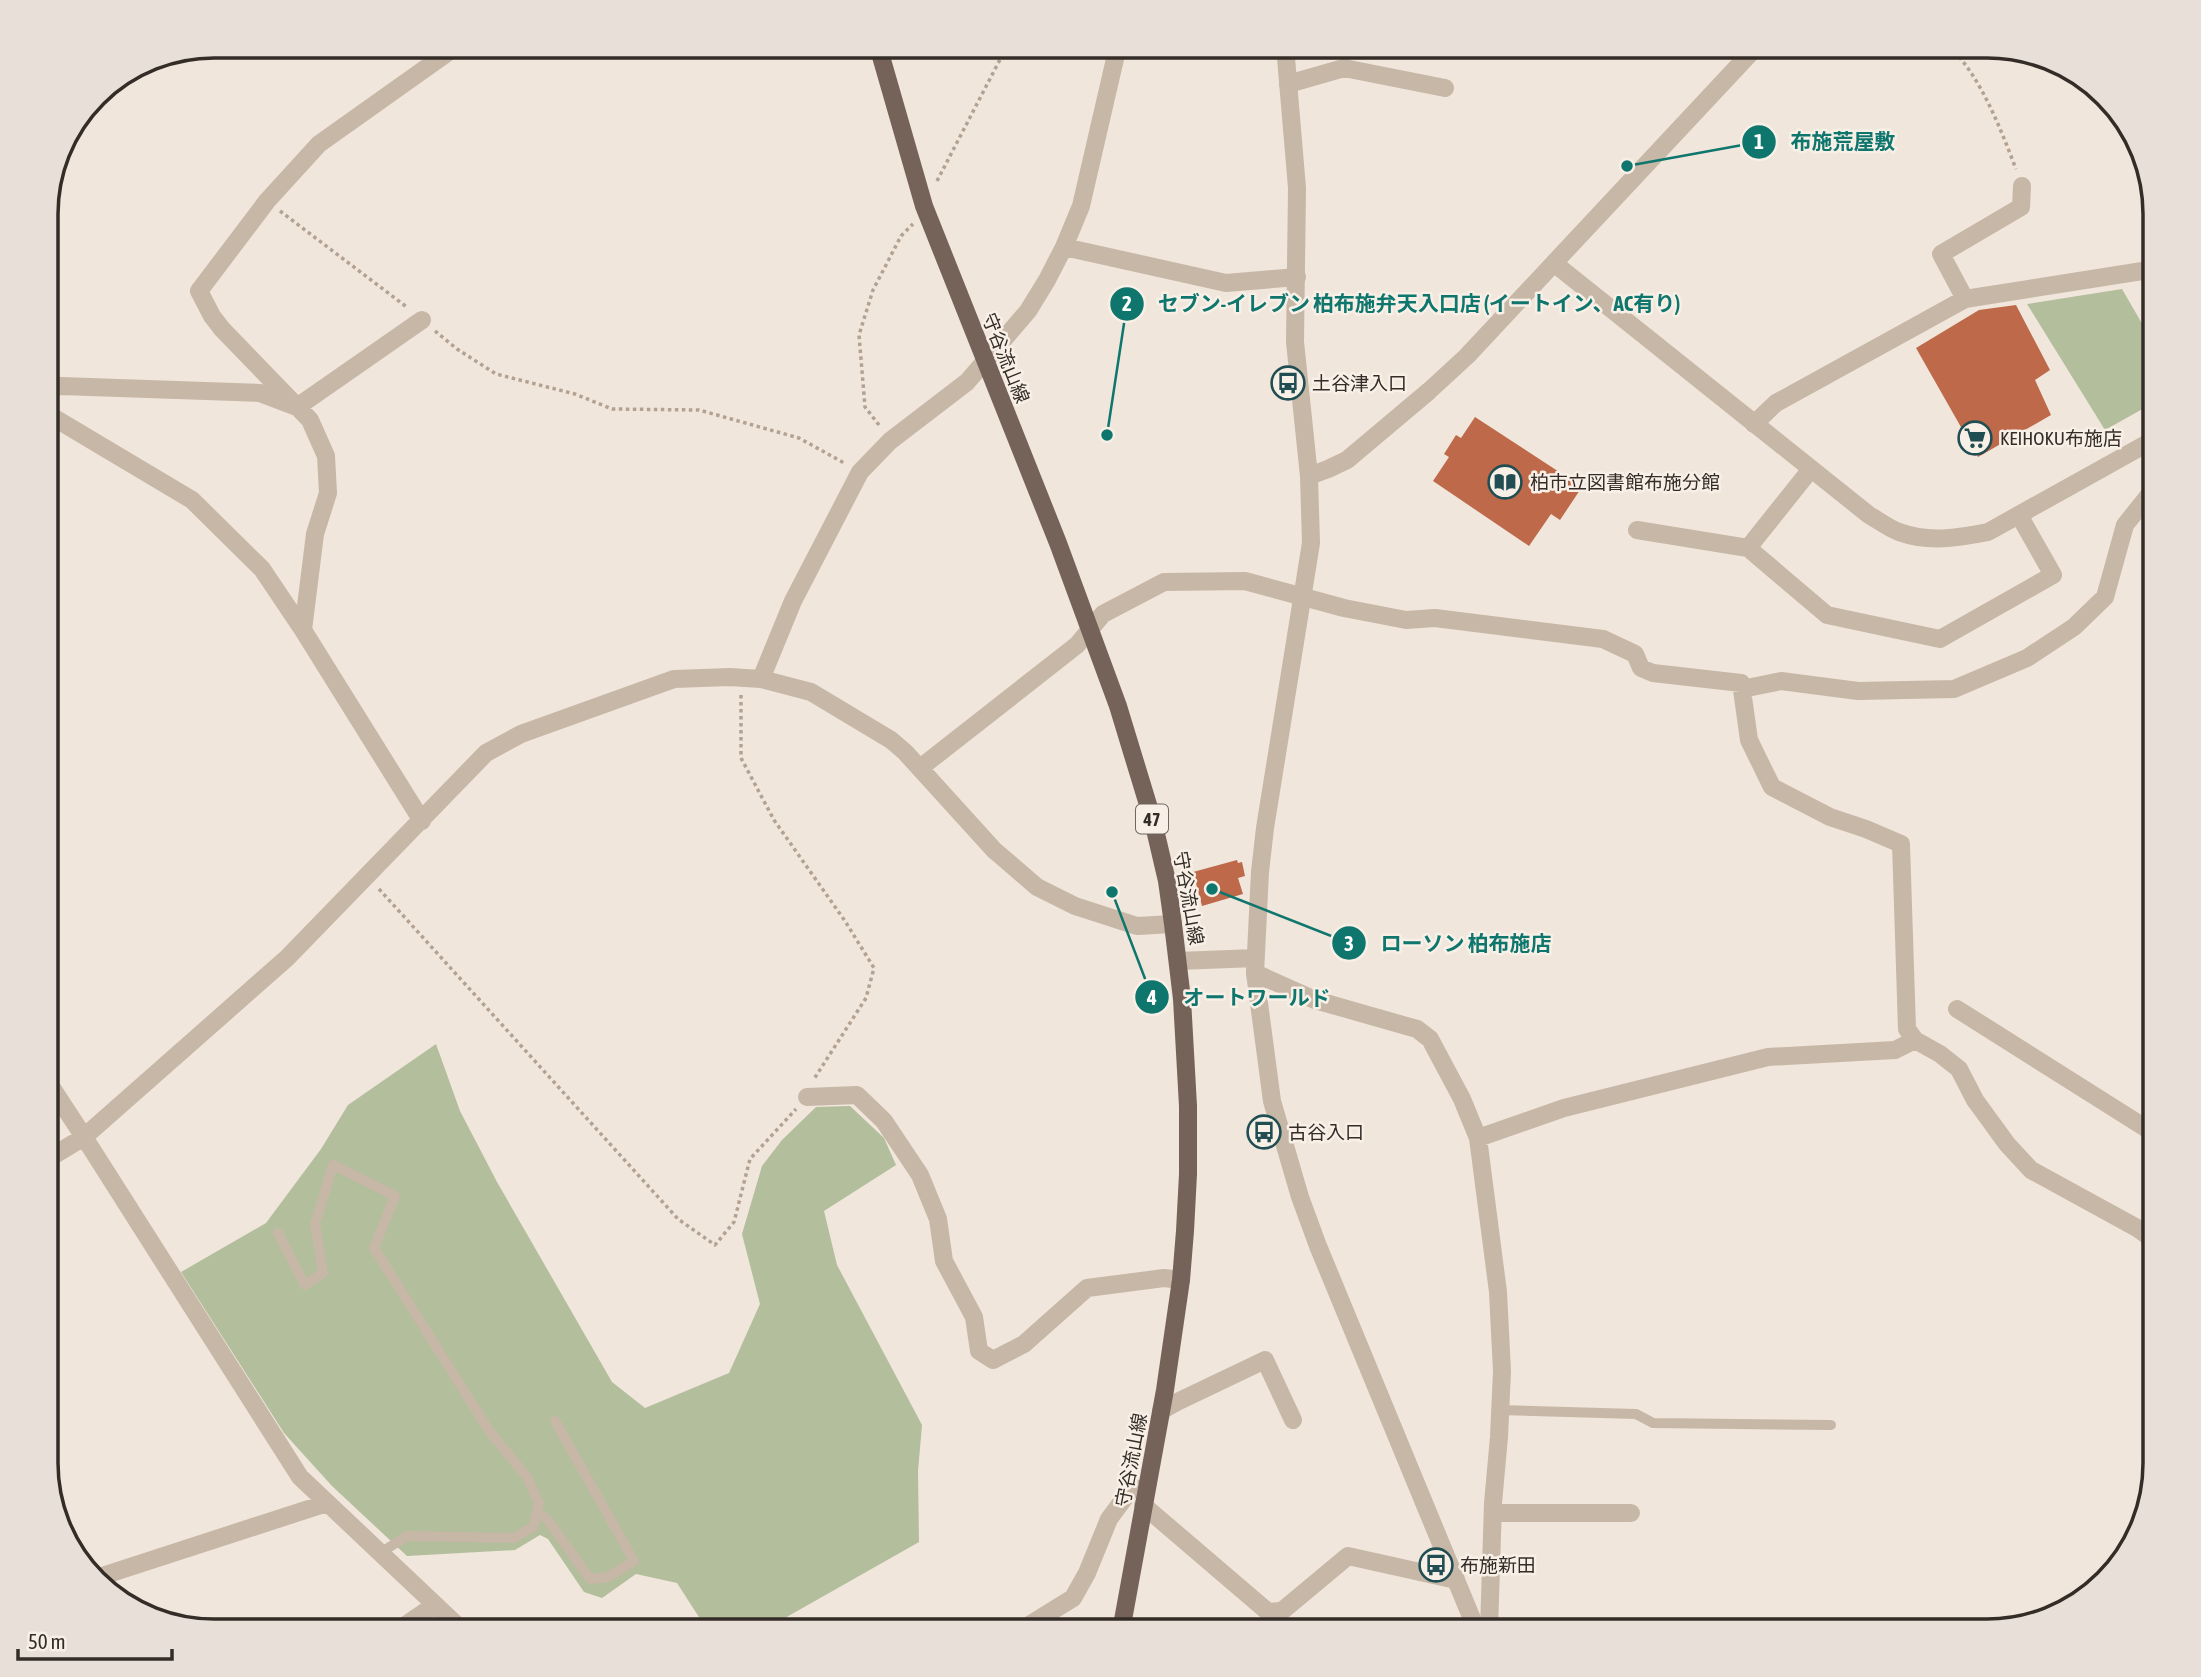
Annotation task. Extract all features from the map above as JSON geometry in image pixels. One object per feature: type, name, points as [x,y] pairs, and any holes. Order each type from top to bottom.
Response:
[{"type":"main road","name":"守谷流山線","points":[[881,58],[924,206],[1058,543],[1118,706],[1153,821],[1167,881],[1184,1026],[1188,1161],[1181,1280],[1161,1411],[1123,1619]]},
{"type":"street","points":[[303,630],[315,534],[328,493],[326,456],[310,421],[222,329],[199,291],[267,201],[319,144],[440,58]]},
{"type":"street","points":[[761,679],[793,601],[860,472],[890,441],[967,382],[1028,312],[1064,247],[1082,206],[1115,58]]},
{"type":"street","points":[[1286,58],[1297,188],[1296,342],[1309,475],[1311,542],[1260,872],[1256,965],[1272,1101],[1300,1197],[1318,1246],[1472,1619]]},
{"type":"street","points":[[1309,475],[1347,460],[1467,356],[1746,58]]},
{"type":"street","points":[[1288,84],[1344,68],[1445,88]]},
{"type":"street","points":[[1965,299],[1941,254],[2021,208],[2022,186]]},
{"type":"street","points":[[1064,247],[1226,283],[1297,277]]},
{"type":"street","points":[[1555,264],[1869,515],[1897,532],[1928,539],[1988,532],[2143,446]]},
{"type":"street","points":[[1754,424],[1776,403],[1965,299],[2143,271]]},
{"type":"street","points":[[297,407],[422,320]]},
{"type":"street","points":[[58,387],[260,393],[297,407]]},
{"type":"street","points":[[58,420],[192,500],[262,569],[422,821]]},
{"type":"street","points":[[1748,548],[1811,468]]},
{"type":"street","points":[[1742,689],[1781,681],[1858,691],[1954,689],[2027,658],[2074,627],[2105,597],[2126,525],[2143,504]]},
{"type":"street","points":[[1637,530],[1748,548],[1827,615],[1940,639],[2053,575],[2019,515]]},
{"type":"street","points":[[920,768],[1077,645],[1103,614],[1164,582],[1245,581],[1302,598],[1406,620],[1435,618],[1603,639],[1635,654],[1641,668],[1653,673],[1741,683],[1749,740],[1772,787],[1830,817],[1901,844],[1906,1030],[1915,1040],[1959,1069],[1975,1100],[2031,1170],[2143,1232]]},
{"type":"street","points":[[58,1152],[84,1136],[287,958],[486,753],[521,734],[674,680],[761,679],[811,692],[891,740],[994,850],[1037,887],[1075,906],[1136,926],[1173,924]]},
{"type":"street","points":[[1178,961],[1256,965],[1315,1000],[1417,1029],[1430,1039],[1462,1100],[1478,1138],[1498,1292],[1502,1371],[1489,1619]]},
{"type":"street","points":[[1957,1009],[2143,1127]]},
{"type":"street","points":[[1478,1138],[1564,1108],[1768,1057],[1895,1050],[1915,1040]]},
{"type":"street","points":[[807,1097],[857,1095],[884,1121],[920,1175],[938,1219],[944,1261],[974,1317],[979,1351],[993,1360],[1024,1344],[1087,1289],[1164,1278],[1181,1280]]},
{"type":"street","points":[[58,1097],[300,1477],[450,1619]]},
{"type":"street","points":[[1161,1411],[1265,1360],[1293,1420]]},
{"type":"street","points":[[1039,1619],[1073,1598],[1087,1573],[1109,1519],[1132,1488],[1268,1612],[1282,1611],[1348,1556],[1456,1580]]},
{"type":"street","points":[[105,1575],[327,1503]]},
{"type":"street","points":[[1493,1513],[1630,1513]]},
{"type":"street","points":[[415,1619],[435,1605]]},
{"type":"lane","points":[[278,1233],[305,1285],[323,1273],[315,1224],[333,1165],[395,1196],[373,1248],[490,1432],[527,1477],[539,1503],[533,1527],[514,1538],[407,1536],[380,1553]]},
{"type":"lane","points":[[1500,1410],[1636,1414],[1653,1423],[1831,1425]]},
{"type":"lane","points":[[537,1512],[547,1519],[590,1578],[608,1577],[634,1561],[555,1421]]},
{"type":"path","points":[[890,441],[865,407],[859,335],[873,290],[901,236],[924,206],[1001,58]]},
{"type":"path","points":[[1960,58],[1971,70],[1987,101],[2022,186]]},
{"type":"path","points":[[267,201],[457,349],[496,374],[575,394],[612,409],[699,410],[799,438],[860,472]]},
{"type":"path","points":[[368,876],[678,1219],[715,1245],[734,1222],[750,1159],[807,1097],[816,1073],[866,998],[874,968],[845,920],[774,820],[741,758],[741,678]]},
{"type":"green space","points":[[2122,289],[2143,325],[2143,409],[2105,430],[2027,304]]},
{"type":"green space","points":[[436,1044],[460,1111],[497,1182],[612,1382],[645,1408],[729,1373],[760,1304],[742,1234],[762,1166],[782,1140],[816,1107],[850,1106],[884,1138],[896,1165],[824,1211],[837,1265],[922,1425],[918,1471],[919,1542],[783,1619],[700,1619],[677,1583],[636,1574],[602,1598],[584,1592],[548,1539],[540,1535],[515,1550],[407,1556],[332,1486],[284,1433],[181,1272],[266,1223],[321,1149],[348,1105]]},
{"type":"building","points":[[2016,305],[2050,370],[2035,380],[2051,415],[1978,457],[1916,348],[1979,310]]},
{"type":"building","points":[[1475,417],[1573,481],[1571,484],[1580,490],[1560,520],[1551,514],[1529,546],[1433,481],[1449,457],[1444,454],[1456,435],[1461,438]]},
{"type":"building","points":[[1237,860],[1238,863],[1242,862],[1245,876],[1238,878],[1243,894],[1202,906],[1193,872]]},
{"type":"place","name":"布施荒屋敷","points":[[1627,166]]},
{"type":"place","name":"土谷津入口","points":[[1288,383]]},
{"type":"place","name":"セブン-イレブン 柏布施弁天入口店 (イートイン、AC有り)","points":[[1107,435]]},
{"type":"place","name":"KEIHOKU布施店","points":[[1975,438]]},
{"type":"place","name":"柏市立図書館布施分館","points":[[1505,482]]},
{"type":"place","name":"ローソン 柏布施店","points":[[1212,889]]},
{"type":"place","name":"オートワールド","points":[[1112,892]]},
{"type":"place","name":"古谷入口","points":[[1264,1132]]},
{"type":"place","name":"布施新田","points":[[1436,1565]]}]
